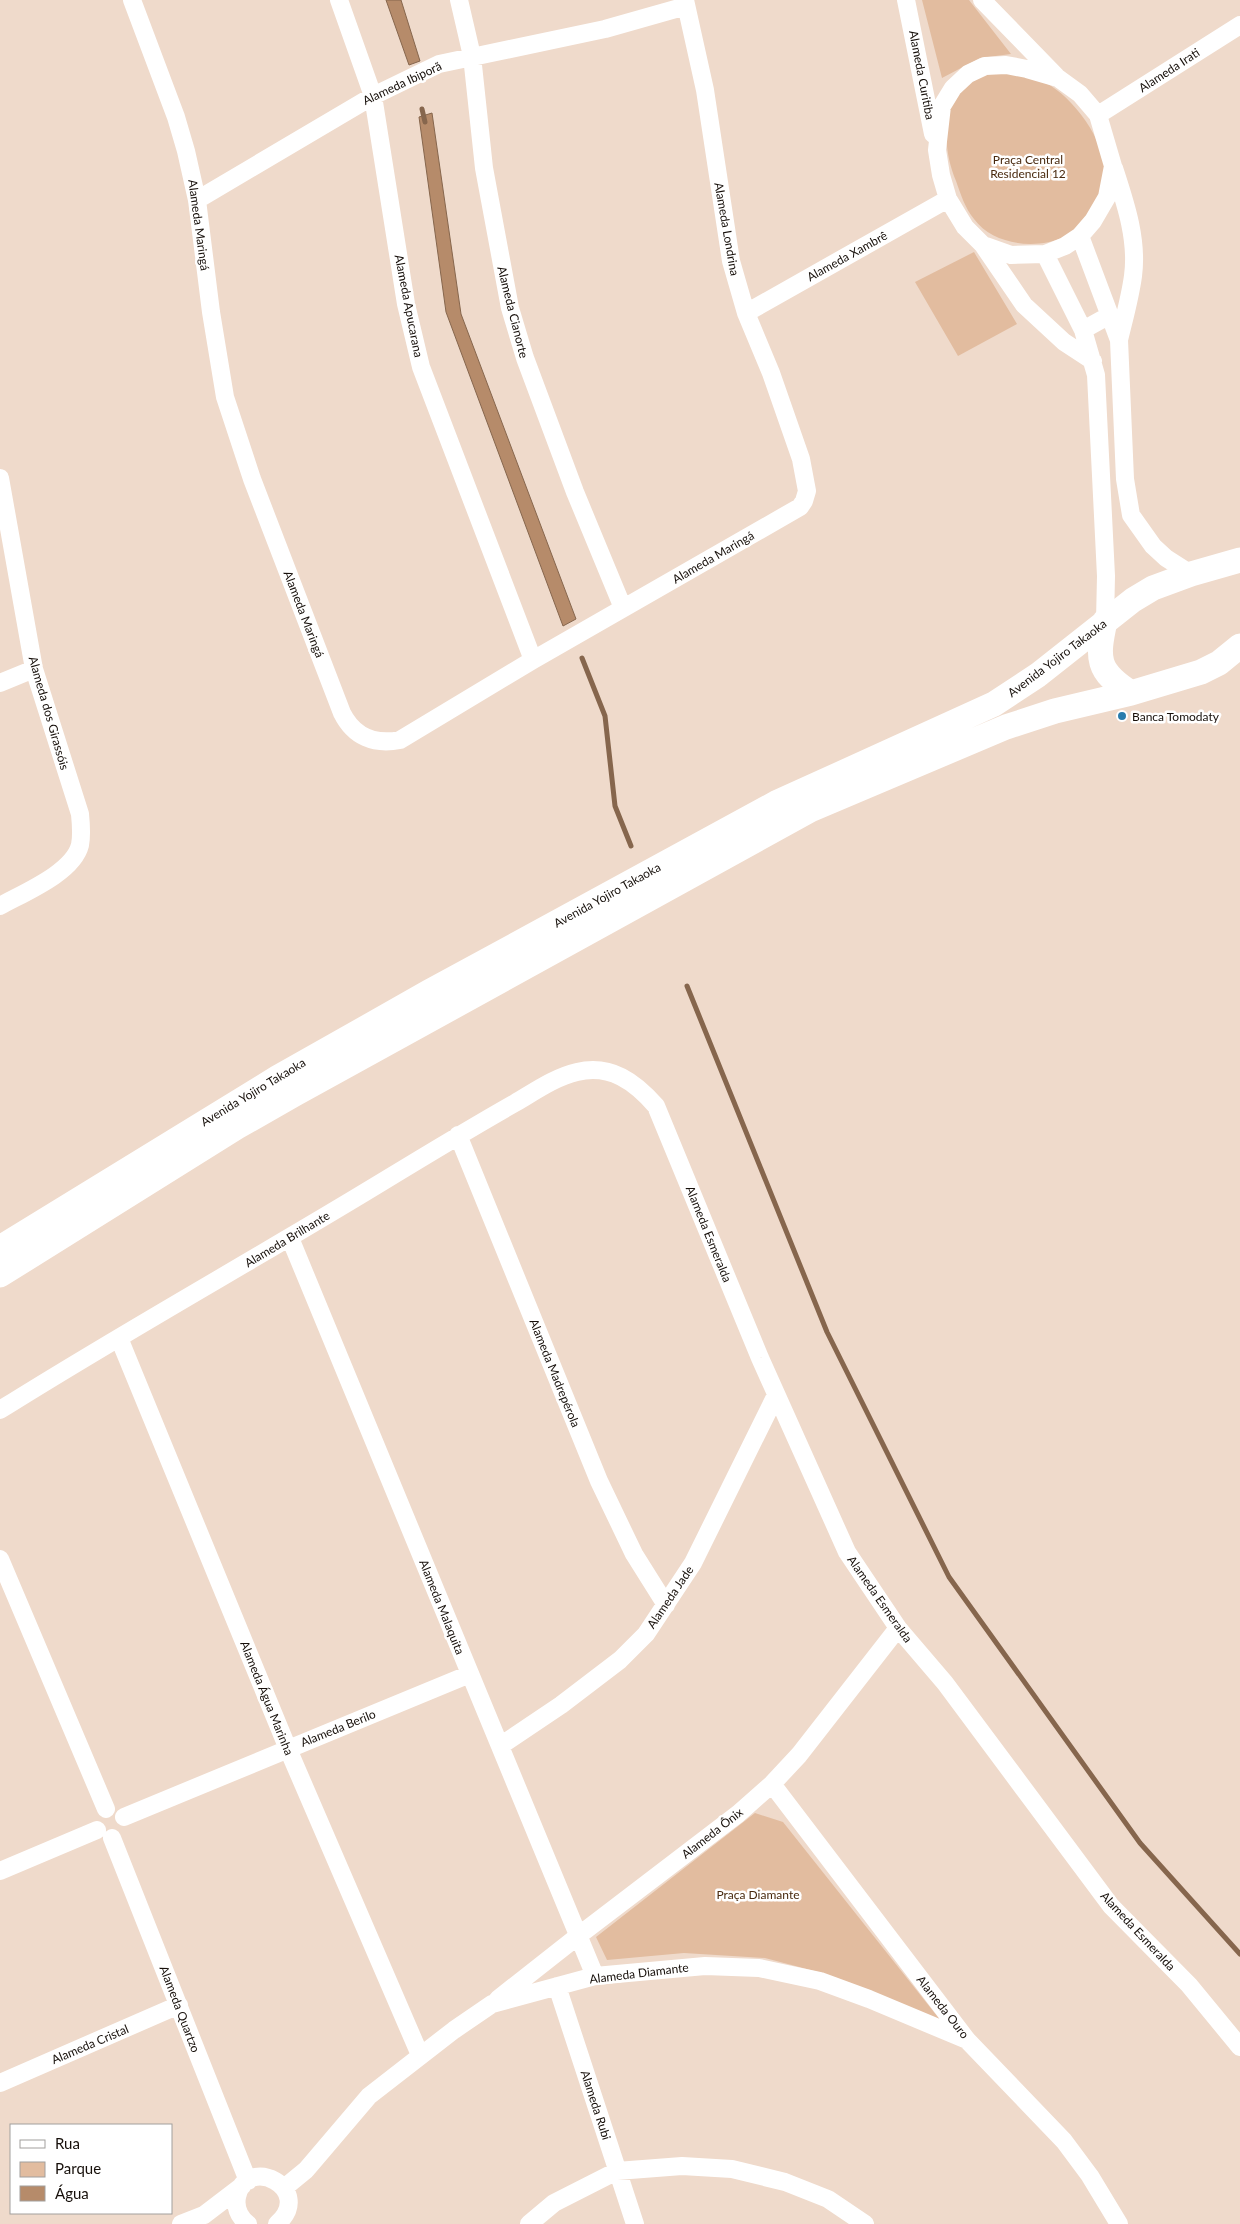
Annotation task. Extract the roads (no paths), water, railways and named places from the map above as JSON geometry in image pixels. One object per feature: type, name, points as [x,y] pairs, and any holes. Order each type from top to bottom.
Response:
[{"type":"main road","name":"Avenida Yojiro Takaoka","points":[[0,1248],[277,1078],[446,983],[776,803],[994,704],[1038,675],[1105,621],[1153,588],[1191,574],[1234,566]]},
{"type":"main road","points":[[1105,621],[1100,646],[1102,668],[1116,684],[1131,693]]},
{"type":"main road","name":"Avenida Yojiro Takaoka","points":[[0,1275],[279,1103],[810,810],[1006,727],[1202,672],[1219,663],[1240,646]]},
{"type":"street","name":"Alameda Maringá","points":[[132,0],[176,117],[198,200],[211,312],[225,397],[252,479],[348,725],[356,733],[378,742],[400,740],[533,660],[800,507]]},
{"type":"street","name":"Alameda Apucarana","points":[[339,0],[373,96],[406,304],[421,367],[533,660]]},
{"type":"street","name":"Alameda Cianorte","points":[[459,0],[472,56],[484,168],[510,308],[525,358],[571,483],[623,608]]},
{"type":"street","name":"Alameda Curitiba","points":[[906,0],[937,150]]},
{"type":"street","points":[[982,0],[1058,78],[1080,94],[1098,115],[1130,220],[1133,252],[1134,275],[1119,340],[1125,478],[1131,514],[1153,546],[1166,558],[1191,574]]},
{"type":"street","name":"Alameda Ibiporã","points":[[198,200],[373,96],[439,64],[596,31],[686,3]]},
{"type":"street","name":"Alameda Londrina","points":[[686,3],[705,90],[731,261],[746,313],[771,373],[801,459],[807,491],[800,507]]},
{"type":"street","name":"Alameda Irati","points":[[1098,115],[1240,25]]},
{"type":"street","points":[[1058,78],[1006,65],[985,66],[968,74],[953,88],[942,106],[937,150],[941,175],[948,199],[965,227],[983,245],[1024,306],[1064,342],[1093,361]]},
{"type":"street","points":[[983,245],[1011,255],[1045,254],[1065,246],[1080,236],[1093,221],[1107,197],[1113,166]]},
{"type":"street","name":"Alameda Xambrê","points":[[746,313],[948,199]]},
{"type":"street","points":[[1080,236],[1119,340]]},
{"type":"street","points":[[1045,254],[1083,330],[1096,375],[1106,576],[1105,621]]},
{"type":"street","points":[[1083,330],[1110,315]]},
{"type":"street","name":"Alameda dos Girassóis","points":[[0,478],[34,669],[80,814],[81,833],[80,847],[71,860],[54,876],[0,906]]},
{"type":"street","points":[[0,683],[34,669]]},
{"type":"street","name":"Alameda Esmeralda","points":[[576,1072],[603,1070],[623,1076],[641,1089],[656,1106],[776,1395],[847,1552],[898,1628],[945,1683],[1112,1906],[1190,1985],[1240,2047]]},
{"type":"street","name":"Alameda Brilhante","points":[[0,1410],[290,1238],[458,1135],[548,1084],[576,1072]]},
{"type":"street","name":"Alameda Madrepérola","points":[[458,1135],[599,1481],[634,1554],[666,1605]]},
{"type":"street","name":"Alameda Malaquita","points":[[290,1238],[595,1976]]},
{"type":"street","name":"Alameda Água Marinha","points":[[119,1338],[288,1749],[420,2055]]},
{"type":"street","name":"Alameda Jade","points":[[500,1746],[561,1706],[620,1660],[646,1634],[693,1563],[776,1395]]},
{"type":"street","points":[[0,1559],[106,1809]]},
{"type":"street","name":"Alameda Ônix","points":[[492,2004],[738,1814],[772,1784],[799,1755],[898,1628]]},
{"type":"street","name":"Alameda Berilo","points":[[124,1817],[470,1674]]},
{"type":"street","name":"Alameda Ouro","points":[[772,1784],[967,2040],[1064,2141],[1090,2176],[1117,2223]]},
{"type":"street","points":[[0,1871],[105,1834],[118,1836],[124,1831],[126,1824],[120,1811],[113,1808],[106,1809],[96,1818],[105,1834]]},
{"type":"street","name":"Alameda Quartzo","points":[[105,1834],[179,2005],[236,2154],[245,2184]]},
{"type":"street","name":"Alameda Diamante","points":[[277,2224],[283,2219],[287,2196],[306,2170],[369,2096],[420,2055],[492,2004],[557,1986],[595,1976],[705,1966],[759,1968],[820,1981],[869,1999],[967,2040]]},
{"type":"street","name":"Alameda Rubi","points":[[557,1986],[635,2224]]},
{"type":"street","name":"Alameda Cristal","points":[[0,2083],[179,2005]]},
{"type":"street","points":[[529,2224],[554,2203],[617,2171],[682,2166],[732,2169],[785,2182],[828,2199],[865,2224]]},
{"type":"street","points":[[181,2224],[204,2214],[245,2184],[264,2176],[279,2182],[287,2196]]},
{"type":"street","points":[[244,2221],[236,2202],[245,2184]]},
{"type":"street","points":[[204,2214],[244,2221]]},
{"type":"water","points":[[386,0],[401,0],[420,61],[409,65]]},
{"type":"water","points":[[432,113],[461,314],[576,619],[563,626],[446,312],[419,117]]},
{"type":"waterway","points":[[422,109],[425,122]]},
{"type":"waterway","points":[[582,658],[605,716],[615,806],[631,846]]},
{"type":"waterway","points":[[687,986],[827,1332],[949,1577],[1140,1843],[1240,1954]]},
{"type":"place","name":"Banca Tomodaty","points":[[1122,716]]},
{"type":"park label","name":"Praça Central Residencial 12","points":[[1028,166]]},
{"type":"park label","name":"Praça Diamante","points":[[758,1894]]}]
